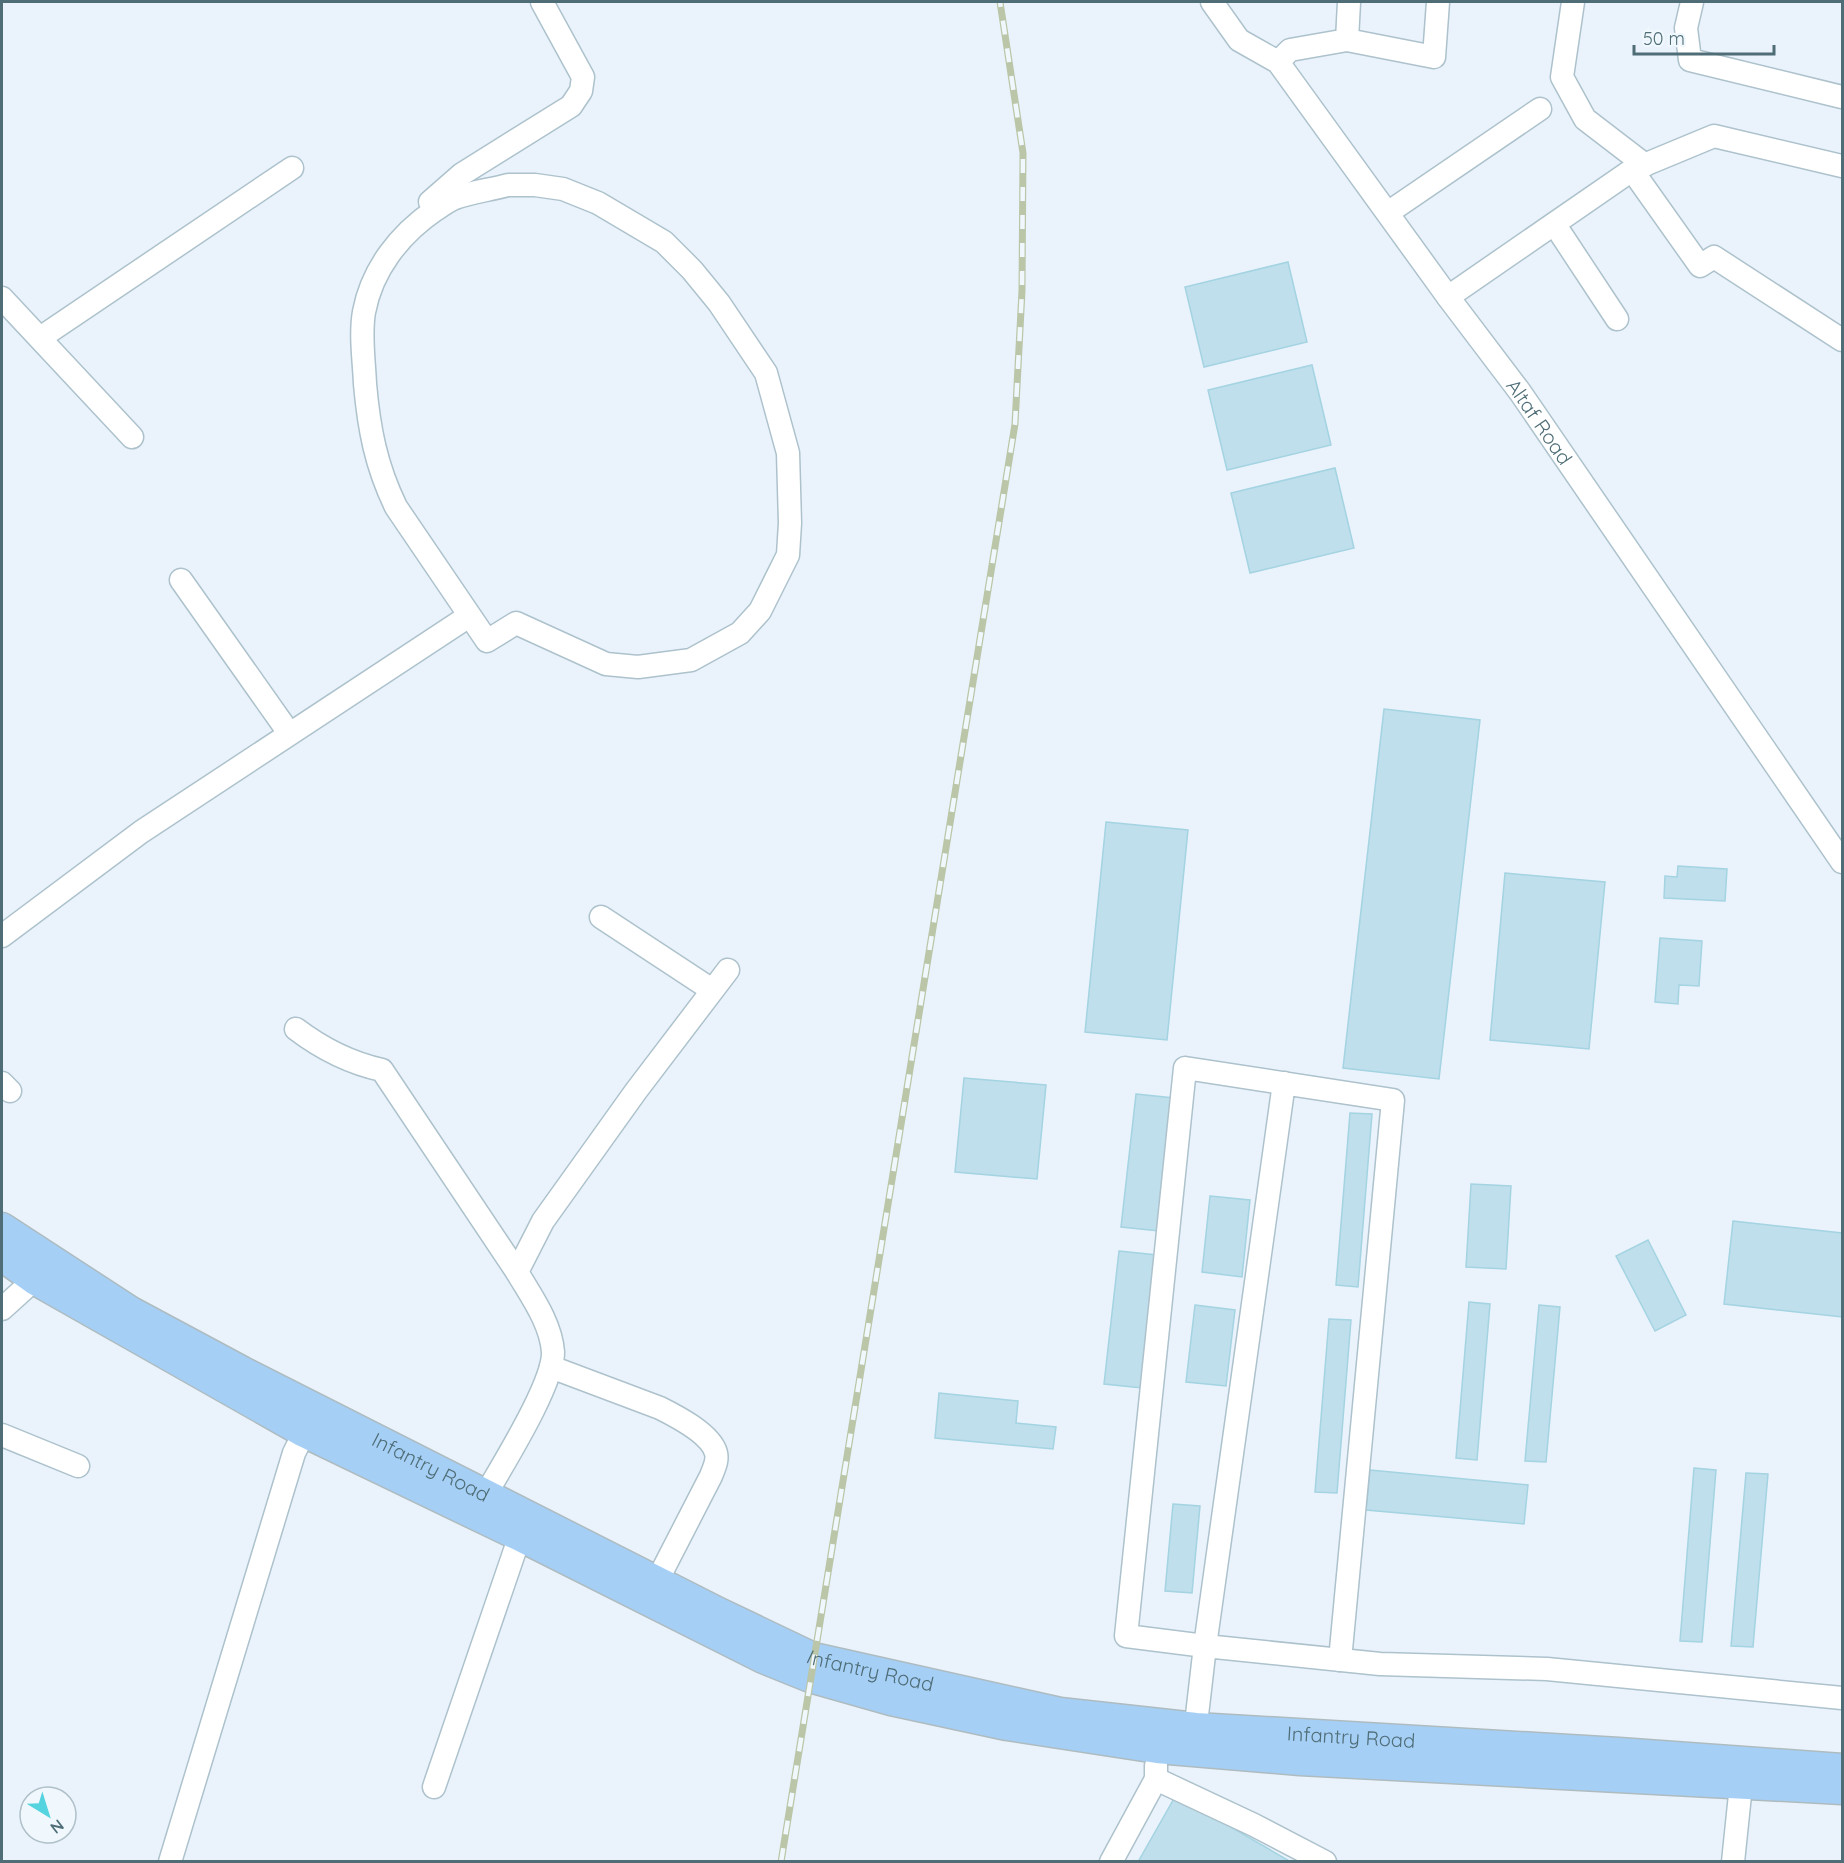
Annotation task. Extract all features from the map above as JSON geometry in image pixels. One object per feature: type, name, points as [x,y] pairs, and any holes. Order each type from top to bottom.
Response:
[{"type":"main road","name":"Infantry Road","points":[[2,1227],[131,1311],[486,1494],[523,1526],[763,1659],[804,1676],[891,1701],[1006,1726],[1195,1739],[1631,1753],[1842,1781]]},
{"type":"main road","name":"Infantry Road","points":[[2,1257],[34,1280],[304,1432],[657,1581],[813,1657],[1157,1736]]},
{"type":"main road","name":"Infantry Road","points":[[1195,1739],[1300,1761],[1741,1785],[1842,1781]]},
{"type":"street","points":[[408,232],[405,229],[411,221],[462,174],[571,105],[581,91],[583,77],[542,2]]},
{"type":"street","name":"Altaf Road","points":[[1212,2],[1239,40],[1278,62],[1389,212],[1448,297],[1520,392],[1842,862]]},
{"type":"street","points":[[1347,40],[1349,2]]},
{"type":"street","points":[[1278,62],[1290,50],[1347,40],[1434,57],[1438,2]]},
{"type":"street","points":[[1573,2],[1562,76],[1585,119],[1638,167],[1700,266],[1714,257],[1842,340]]},
{"type":"street","points":[[1692,2],[1686,28],[1690,60],[1842,97]]},
{"type":"street","points":[[1389,212],[1540,109]]},
{"type":"street","points":[[1448,297],[1638,167],[1714,136],[1842,166]]},
{"type":"street","points":[[40,338],[292,168]]},
{"type":"street","points":[[508,185],[535,185],[563,189],[630,220],[664,242],[692,270],[719,303],[766,373],[788,453],[790,523],[788,555],[760,611],[740,633],[691,660],[638,667],[606,664],[516,623],[487,641],[469,616],[396,507],[376,460],[368,416],[362,342],[364,311],[375,278],[383,263],[420,221],[453,199],[508,185]]},
{"type":"street","points":[[1556,225],[1617,319]]},
{"type":"street","points":[[2,298],[132,437]]},
{"type":"street","points":[[181,580],[289,733]]},
{"type":"street","points":[[2,936],[141,832],[469,616]]},
{"type":"street","points":[[600,916],[712,990]]},
{"type":"street","points":[[517,1272],[543,1221],[728,970]]},
{"type":"street","points":[[296,1029],[312,1041],[341,1056],[365,1067],[382,1070],[517,1272],[549,1333],[553,1353],[551,1367],[539,1398],[486,1494]]},
{"type":"street","points":[[1340,1660],[1393,1100],[1185,1068],[1126,1636],[1205,1646],[1340,1660],[1380,1664],[1547,1669],[1842,1698]]},
{"type":"street","points":[[1195,1739],[1205,1646],[1284,1083]]},
{"type":"street","points":[[2,1309],[34,1280]]},
{"type":"street","points":[[551,1367],[668,1412],[697,1430],[715,1450],[717,1460],[711,1476],[657,1581]]},
{"type":"street","points":[[170,1862],[294,1453],[304,1432]]},
{"type":"street","points":[[2,1435],[78,1467]]},
{"type":"street","points":[[434,1787],[523,1526]]},
{"type":"street","points":[[1111,1862],[1156,1779],[1157,1736]]},
{"type":"street","points":[[1156,1779],[1254,1825],[1325,1862]]},
{"type":"street","points":[[1733,1862],[1741,1785]]},
{"type":"building","points":[[1288,262],[1307,342],[1204,367],[1185,287]]},
{"type":"building","points":[[1312,365],[1331,445],[1227,470],[1208,390]]},
{"type":"building","points":[[1335,468],[1354,548],[1250,573],[1231,493]]},
{"type":"building","points":[[1384,709],[1480,720],[1439,1079],[1343,1068]]},
{"type":"building","points":[[1106,822],[1188,830],[1167,1040],[1085,1032]]},
{"type":"building","points":[[1678,866],[1727,869],[1725,901],[1664,898],[1665,876],[1677,877]]},
{"type":"building","points":[[1505,873],[1605,882],[1589,1049],[1490,1040]]},
{"type":"building","points":[[1660,938],[1702,941],[1699,986],[1679,985],[1678,1004],[1655,1002]]},
{"type":"building","points":[[964,1078],[1046,1085],[1037,1179],[955,1172]]},
{"type":"building","points":[[1136,1094],[1174,1098],[1159,1231],[1121,1227]]},
{"type":"building","points":[[1350,1113],[1372,1114],[1358,1287],[1336,1285]]},
{"type":"building","points":[[1471,1184],[1511,1186],[1506,1269],[1466,1267]]},
{"type":"building","points":[[1210,1196],[1250,1200],[1242,1277],[1202,1272]]},
{"type":"building","points":[[1733,1221],[1842,1233],[1842,1317],[1724,1304]]},
{"type":"building","points":[[1648,1240],[1686,1315],[1655,1331],[1616,1256]]},
{"type":"building","points":[[1119,1251],[1157,1255],[1142,1388],[1104,1384]]},
{"type":"building","points":[[1469,1302],[1490,1304],[1477,1460],[1456,1458]]},
{"type":"building","points":[[1195,1305],[1235,1310],[1226,1386],[1186,1382]]},
{"type":"building","points":[[1539,1305],[1560,1307],[1546,1462],[1525,1461]]},
{"type":"building","points":[[1329,1319],[1351,1320],[1337,1493],[1315,1492]]},
{"type":"building","points":[[939,1393],[1018,1401],[1016,1423],[1056,1427],[1053,1449],[935,1438]]},
{"type":"building","points":[[1694,1468],[1716,1470],[1702,1642],[1680,1641]]},
{"type":"building","points":[[1370,1470],[1528,1485],[1524,1524],[1366,1510]]},
{"type":"building","points":[[1746,1473],[1768,1474],[1753,1647],[1731,1646]]},
{"type":"building","points":[[1173,1504],[1200,1506],[1192,1593],[1165,1591]]},
{"type":"building","points":[[1176,1795],[1291,1862],[1138,1862]]},
{"type":"railway","points":[[781,1862],[1015,424],[1022,291],[1023,153],[1000,2]]}]
